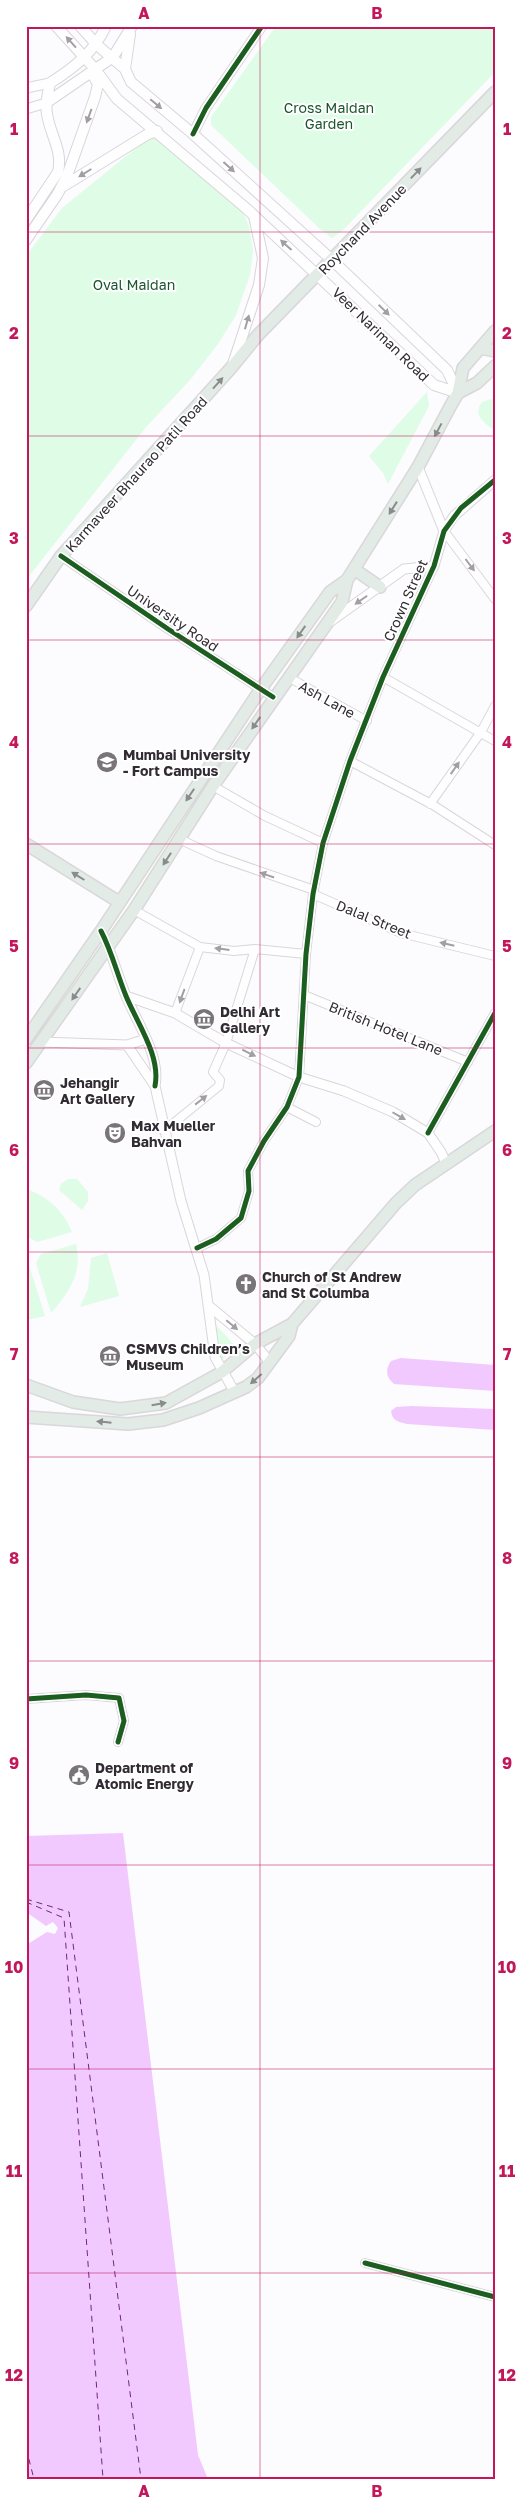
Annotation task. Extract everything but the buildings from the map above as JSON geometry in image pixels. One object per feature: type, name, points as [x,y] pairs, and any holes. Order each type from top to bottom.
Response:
[{"type":"main road","name":"Veer Nariman Road","points":[[56,26],[85,58],[92,70],[117,99],[157,131],[254,216],[318,274],[434,385],[458,393]]},
{"type":"main road","name":"Veer Nariman Road","points":[[80,26],[97,45],[125,69],[131,82],[193,134],[332,260],[446,370],[458,393]]},
{"type":"main road","points":[[26,220],[58,172],[60,163],[60,152],[47,116],[46,103],[50,83],[85,58],[97,45],[106,26]]},
{"type":"main road","points":[[46,103],[112,57],[132,27]]},
{"type":"main road","points":[[125,69],[132,27]]},
{"type":"main road","points":[[26,240],[62,187],[95,97],[98,84],[92,70]]},
{"type":"main road","name":"Roychand Avenue","points":[[232,368],[258,335],[495,92]]},
{"type":"main road","points":[[62,187],[148,134],[157,131]]},
{"type":"main road","points":[[232,368],[260,286],[263,258],[254,216]]},
{"type":"main road","points":[[28,1032],[101,931],[290,647],[330,592],[347,580],[354,570],[418,467],[458,393],[463,368],[494,330]]},
{"type":"main road","points":[[480,348],[495,351]]},
{"type":"main road","points":[[458,393],[477,383],[495,366]]},
{"type":"main road","name":"Karmaveer Bhaurao Patil Road","points":[[26,606],[61,556],[232,368]]},
{"type":"main road","points":[[354,570],[380,586]]},
{"type":"main road","points":[[26,1063],[137,905],[213,786],[288,676],[342,602],[347,580]]},
{"type":"main road","points":[[290,647],[302,656]]},
{"type":"main road","points":[[27,847],[119,902],[137,905]]},
{"type":"main road","points":[[109,919],[122,927]]},
{"type":"main road","points":[[26,1385],[73,1402],[120,1409],[166,1403],[222,1372],[255,1344],[292,1324],[396,1203],[415,1185],[495,1131]]},
{"type":"main road","points":[[26,1417],[128,1424],[163,1420],[215,1402],[234,1391],[246,1387],[258,1378],[289,1336],[292,1324]]},
{"type":"main road","points":[[70,1419],[73,1402]]},
{"type":"street","points":[[193,134],[206,108],[262,26]]},
{"type":"street","points":[[26,88],[50,83]]},
{"type":"street","points":[[26,109],[46,103]]},
{"type":"street","points":[[418,467],[444,531],[495,599]]},
{"type":"street","points":[[444,531],[462,508],[495,480]]},
{"type":"street","name":"Crown Street","points":[[197,1248],[216,1239],[241,1218],[249,1191],[248,1171],[264,1141],[287,1107],[299,1077],[306,954],[313,892],[323,843],[350,761],[383,677],[434,566],[444,531]]},
{"type":"street","name":"University Road","points":[[61,556],[273,698]]},
{"type":"street","points":[[325,626],[404,569],[434,566]]},
{"type":"street","name":"Ash Lane","points":[[288,676],[367,721]]},
{"type":"street","points":[[383,677],[495,741]]},
{"type":"street","points":[[430,804],[481,732],[495,706]]},
{"type":"street","points":[[350,761],[430,804],[495,845]]},
{"type":"street","points":[[213,786],[265,816],[323,843]]},
{"type":"street","name":"Dalal Street","points":[[179,840],[313,892],[401,933],[495,956]]},
{"type":"street","points":[[137,905],[200,947],[234,951],[255,949],[306,954]]},
{"type":"street","points":[[101,931],[109,946],[126,996],[146,1040],[157,1073],[155,1086],[164,1131],[182,1201],[197,1248],[209,1306],[208,1315],[215,1357],[234,1391]]},
{"type":"street","points":[[176,1014],[200,947]]},
{"type":"street","points":[[164,1131],[219,1086],[220,1080],[213,1072],[226,1042],[255,949]]},
{"type":"street","name":"British Hotel Lane","points":[[304,995],[468,1062]]},
{"type":"street","points":[[126,996],[176,1014],[226,1042],[299,1077],[365,1099],[428,1133],[446,1163]]},
{"type":"street","points":[[428,1133],[495,1013]]},
{"type":"street","points":[[42,1042],[127,1045],[146,1040]]},
{"type":"street","points":[[127,1045],[155,1086]]},
{"type":"street","points":[[287,1107],[316,1122]]},
{"type":"street","points":[[209,1306],[255,1344],[269,1361]]},
{"type":"street","points":[[26,1699],[86,1695],[119,1698],[124,1721],[118,1742]]},
{"type":"street","points":[[365,2263],[495,2297]]},
{"type":"green space","name":"Cross Maidan Garden","points":[[276,26],[495,26],[495,72],[342,231],[332,238],[320,229],[211,125],[211,117]]},
{"type":"green space","name":"Oval Maidan","points":[[151,136],[180,152],[241,207],[249,226],[253,251],[250,275],[236,315],[218,344],[190,380],[146,427],[26,580],[26,256],[62,208]]},
{"type":"green space","points":[[427,392],[429,406],[388,484],[383,473],[369,456]]},
{"type":"green space","points":[[491,399],[495,400],[495,431],[481,419],[478,411],[482,402]]},
{"type":"green space","points":[[68,1179],[77,1179],[88,1192],[88,1201],[82,1210],[59,1190],[61,1184]]},
{"type":"green space","points":[[26,1189],[54,1205],[69,1224],[72,1232],[37,1242],[28,1237]]},
{"type":"green space","points":[[76,1244],[78,1264],[73,1282],[51,1313],[36,1263],[41,1254]]},
{"type":"green space","points":[[107,1253],[119,1296],[80,1307],[88,1289],[91,1258]]},
{"type":"green space","points":[[26,1265],[29,1265],[45,1316],[27,1320]]},
{"type":"green space","points":[[216,1325],[236,1347],[221,1360]]},
{"type":"shaded area","points":[[401,1358],[495,1365],[495,1391],[394,1384],[389,1379],[387,1370],[391,1361]]},
{"type":"shaded area","points":[[396,1407],[495,1409],[495,1430],[407,1424],[394,1419],[391,1411]]},
{"type":"shaded area","points":[[123,1833],[198,2455],[208,2479],[26,2479],[26,1945],[47,1932],[55,1934],[58,1928],[53,1922],[46,1926],[26,1912],[26,1836]]},
{"type":"ferry route","points":[[26,1899],[69,1912],[141,2479]]},
{"type":"ferry route","points":[[26,1902],[64,1918],[103,2479]]},
{"type":"ferry route","points":[[26,2448],[34,2479]]},
{"type":"cycle path","points":[[193,134],[206,108],[262,26]]},
{"type":"cycle path","points":[[197,1248],[216,1239],[241,1218],[249,1191],[248,1171],[264,1141],[287,1107],[299,1077],[306,954],[313,894],[323,843],[350,761],[383,677],[434,566],[444,531],[461,508],[495,480]]},
{"type":"cycle path","points":[[61,556],[168,629],[273,697]]},
{"type":"cycle path","points":[[101,931],[126,996],[151,1051],[155,1063],[155,1086]]},
{"type":"cycle path","points":[[428,1133],[495,1013]]},
{"type":"cycle path","points":[[26,1699],[86,1695],[119,1698],[124,1721],[118,1742]]},
{"type":"cycle path","points":[[365,2263],[495,2297]]},
{"type":"place","name":"Mumbai University - Fort Campus","points":[[107,762]]},
{"type":"place","name":"Delhi Art Gallery","points":[[204,1019]]},
{"type":"place","name":"Jehangir Art Gallery","points":[[44,1090]]},
{"type":"place","name":"Max Mueller Bahvan","points":[[115,1133]]},
{"type":"place","name":"Church of St Andrew and St Columba","points":[[246,1284]]},
{"type":"place","name":"CSMVS Children’s Museum","points":[[110,1356]]},
{"type":"place","name":"Department of Atomic Energy","points":[[79,1775]]}]
